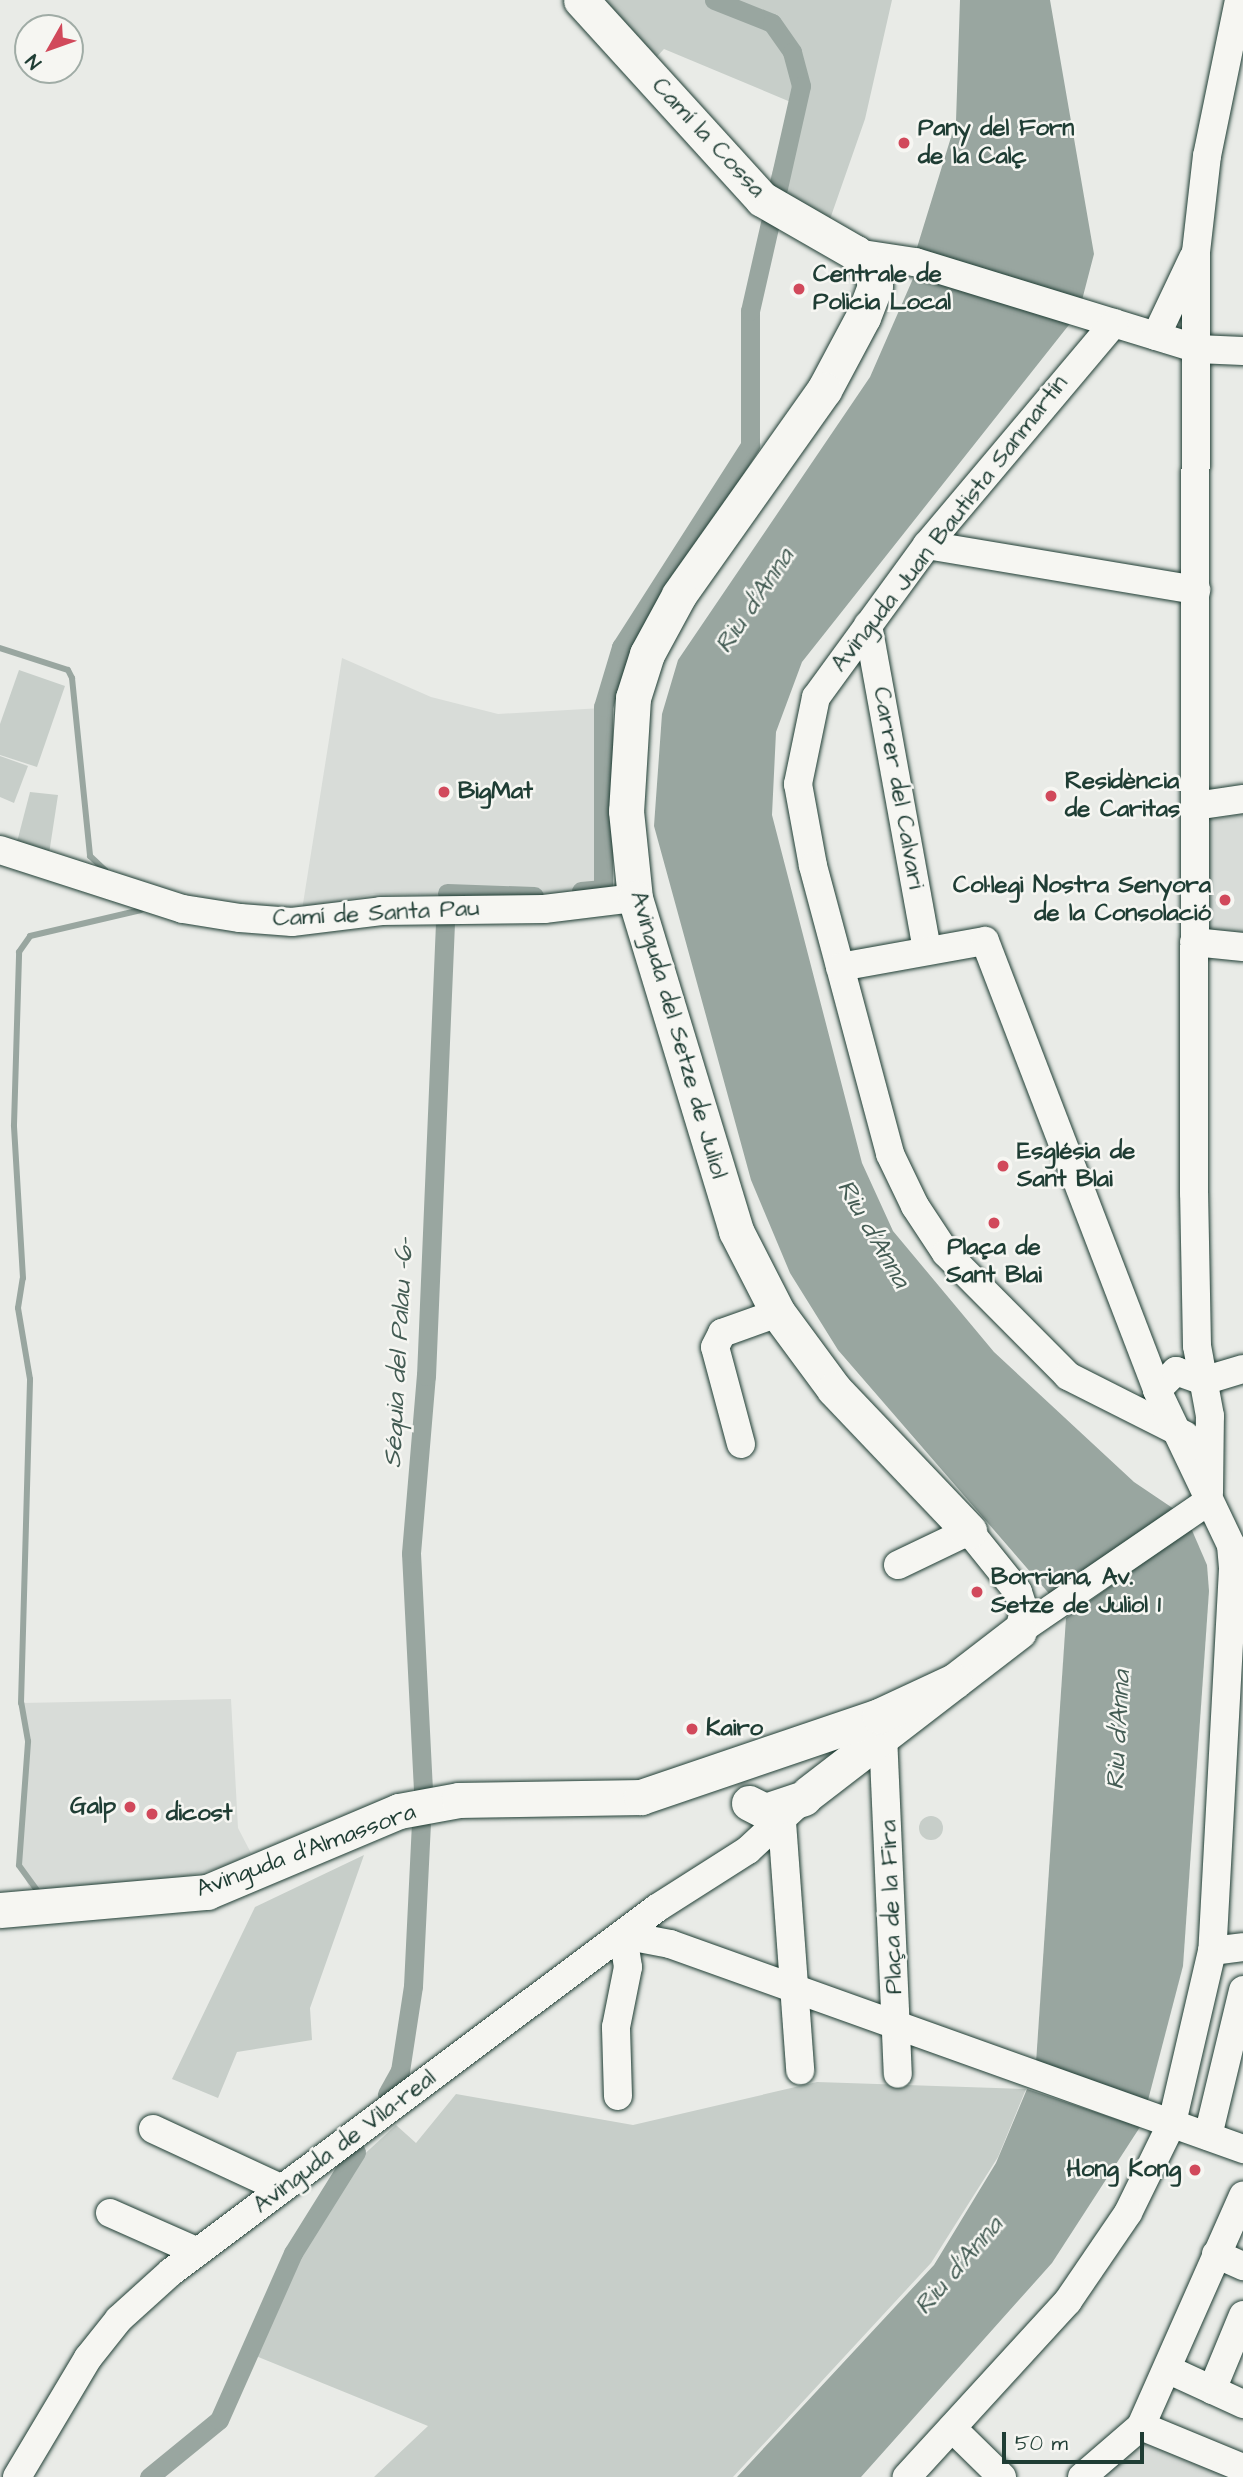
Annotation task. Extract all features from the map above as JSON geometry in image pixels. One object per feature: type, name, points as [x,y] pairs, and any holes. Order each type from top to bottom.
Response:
[{"type":"main road","name":"Camí la Cossa","points":[[581,0],[762,199],[856,253]]},
{"type":"main road","points":[[856,253],[875,286]]},
{"type":"main road","name":"Avinguda del Setze de Juliol","points":[[875,286],[824,390],[679,595],[647,654],[626,753],[635,898],[736,1231],[778,1313],[834,1389],[969,1531]]},
{"type":"main road","points":[[881,1725],[954,1681],[1019,1631]]},
{"type":"main road","name":"Avinguda d'Almassora","points":[[0,1910],[207,1892],[399,1811],[459,1800],[641,1797],[694,1781],[778,1749],[881,1725]]},
{"type":"main road","name":"Avinguda de Vila-real","points":[[778,1749],[744,1779],[748,1802],[765,1811],[798,1804],[881,1725]]},
{"type":"main road","points":[[778,1749],[815,1763],[798,1804]]},
{"type":"main road","points":[[694,1781],[717,1783],[748,1802]]},
{"type":"street","points":[[907,2477],[1068,2301],[1128,2213],[1212,1951],[1233,1764],[1233,1570],[1203,1381],[1194,1193],[1196,252],[1207,156],[1239,0]]},
{"type":"street","points":[[1156,336],[1196,252]]},
{"type":"street","points":[[856,253],[911,262],[1079,309],[1197,349],[1243,351]]},
{"type":"street","name":"Avinguda del Setze de Juliol","points":[[875,286],[911,262]]},
{"type":"street","name":"Avinguda Juan Bautista Sanmartín","points":[[1114,323],[927,545],[816,697],[798,784],[840,967],[890,1154],[946,1252],[1068,1376],[1177,1434]]},
{"type":"street","points":[[927,545],[1196,590]]},
{"type":"street","name":"Carrer del Calvari","points":[[868,625],[927,950]]},
{"type":"street","points":[[1195,806],[1243,799]]},
{"type":"street","name":"Camí de Santa Pau","points":[[0,850],[183,909],[240,918],[292,922],[381,911],[544,909],[635,898]]},
{"type":"street","points":[[840,967],[985,941],[1157,1390],[1177,1434],[1225,1519]]},
{"type":"street","points":[[1194,942],[1243,947]]},
{"type":"street","points":[[740,1444],[715,1347],[722,1333],[778,1313]]},
{"type":"street","points":[[1157,1390],[1176,1371],[1203,1381],[1243,1369]]},
{"type":"street","points":[[1177,1434],[1202,1429],[1210,1416]]},
{"type":"street","points":[[1019,1631],[1058,1608],[1184,1517],[1225,1519]]},
{"type":"street","points":[[898,1564],[969,1531]]},
{"type":"street","name":"Avinguda del Setze de Juliol","points":[[969,1531],[1018,1592],[1024,1610],[1019,1631]]},
{"type":"street","name":"Plaça de la Fira","points":[[881,1725],[898,2025],[1031,2076],[1243,2149]]},
{"type":"street","name":"Avinguda de Vila-real","points":[[727,1858],[745,1831],[748,1802]]},
{"type":"street","points":[[798,1804],[793,1988],[800,2070]]},
{"type":"street","name":"Avinguda de Vila-real","points":[[18,2477],[119,2319],[198,2252],[798,1804]]},
{"type":"street","points":[[657,1908],[661,1941]]},
{"type":"street","points":[[618,2096],[616,2027],[628,1967],[623,1935],[661,1941],[898,2025],[898,2074]]},
{"type":"street","points":[[1212,1951],[1243,1947]]},
{"type":"street","points":[[1208,2136],[1243,1990]]},
{"type":"street","points":[[153,2129],[282,2189]]},
{"type":"street","points":[[1082,2477],[1141,2426],[1243,2196]]},
{"type":"street","points":[[110,2213],[198,2252]]},
{"type":"street","points":[[1216,2254],[1243,2266]]},
{"type":"street","points":[[1212,2390],[1243,2315]]},
{"type":"street","points":[[1167,2368],[1243,2404]]},
{"type":"street","points":[[1141,2426],[1243,2468]]},
{"type":"street","points":[[952,2428],[1002,2477]]},
{"type":"shaded area","points":[[591,0],[892,0],[865,119],[829,222],[768,187],[793,103],[664,49],[651,63]]},
{"type":"shaded area","points":[[342,658],[431,697],[498,714],[602,708],[597,794],[603,889],[533,896],[373,894],[302,910]]},
{"type":"shaded area","points":[[19,670],[65,686],[37,767],[0,755],[0,724]]},
{"type":"shaded area","points":[[0,756],[28,766],[14,803],[0,797]]},
{"type":"shaded area","points":[[30,792],[58,795],[49,854],[17,842]]},
{"type":"shaded area","name":"Col·legi Nostra Senyora de la Consolació","points":[[1243,814],[1243,934],[1207,931],[1205,820]]},
{"type":"shaded area","name":"Galp","points":[[231,1699],[238,1828],[251,1853],[228,1866],[171,1880],[39,1893],[29,1887],[19,1865],[28,1741],[21,1703]]},
{"type":"shaded area","points":[[931,1816],[939,1820],[943,1828],[939,1836],[931,1840],[923,1836],[919,1828],[923,1820]]},
{"type":"shaded area","points":[[364,1855],[310,2008],[312,2040],[237,2052],[218,2098],[172,2079],[255,1907]]},
{"type":"shaded area","points":[[817,2082],[1026,2089],[998,2157],[931,2263],[733,2477],[374,2477],[428,2426],[251,2354],[305,2233],[358,2160],[396,2125],[416,2143],[456,2094],[633,2125]]},
{"type":"shaded area","points":[[1145,2436],[1243,2477],[1097,2477]]},
{"type":"water","points":[[960,0],[1050,0],[1094,254],[1081,304],[915,254],[956,121]]},
{"type":"water","name":"Riu d'Anna","points":[[915,274],[1072,321],[802,662],[776,732],[772,815],[862,1163],[893,1231],[994,1352],[1134,1482],[1174,1509],[1052,1597],[838,1350],[790,1273],[751,1180],[654,826],[662,714],[678,660],[870,377]]},
{"type":"water","name":"Riu d'Anna","points":[[1191,1528],[1207,1565],[1209,1591],[1183,1966],[1147,2104],[1036,2063],[1066,1618]]},
{"type":"water","name":"Riu d'Anna","points":[[1027,2089],[1140,2127],[1052,2263],[861,2477],[737,2477],[934,2265],[996,2163]]},
{"type":"waterway","name":"Séquia del Palau -6-","points":[[714,0],[772,23],[792,52],[801,86],[778,188]]},
{"type":"waterway","name":"Séquia del Palau -6-","points":[[581,891],[603,889],[603,707],[621,647],[750,445],[750,311],[770,223]]},
{"type":"waterway","points":[[0,648],[68,670],[72,678],[90,856],[105,870]]},
{"type":"waterway","name":"Séquia del Palau -6-","points":[[447,893],[534,896]]},
{"type":"waterway","points":[[39,1893],[19,1865],[28,1741],[21,1703],[30,1379],[18,1308],[23,1278],[14,1125],[19,952],[30,936],[141,910]]},
{"type":"waterway","name":"Séquia del Palau -6-","points":[[423,1790],[411,1553],[426,1376],[445,919]]},
{"type":"waterway","name":"Séquia del Palau -6-","points":[[387,2094],[400,2071],[413,1986],[421,1824]]},
{"type":"waterway","name":"Séquia del Palau -6-","points":[[149,2477],[219,2420],[293,2253],[356,2152]]},
{"type":"place","name":"Pany del Forn de la Calç","points":[[904,143]]},
{"type":"place","name":"Centrale de Policia Local","points":[[799,289]]},
{"type":"place","name":"BigMat","points":[[444,792]]},
{"type":"place","name":"Residència de Caritas","points":[[1051,796]]},
{"type":"place","name":"Col·legi Nostra Senyora de la Consolació","points":[[1225,900]]},
{"type":"place","name":"Església de Sant Blai","points":[[1003,1166]]},
{"type":"place","name":"Plaça de Sant Blai","points":[[994,1223]]},
{"type":"place","name":"Borriana, Av. Setze de Juliol 1","points":[[977,1592]]},
{"type":"place","name":"Kairo","points":[[692,1729]]},
{"type":"place","name":"Galp","points":[[130,1807]]},
{"type":"place","name":"dicost","points":[[152,1814]]},
{"type":"place","name":"Hong Kong","points":[[1195,2170]]}]
